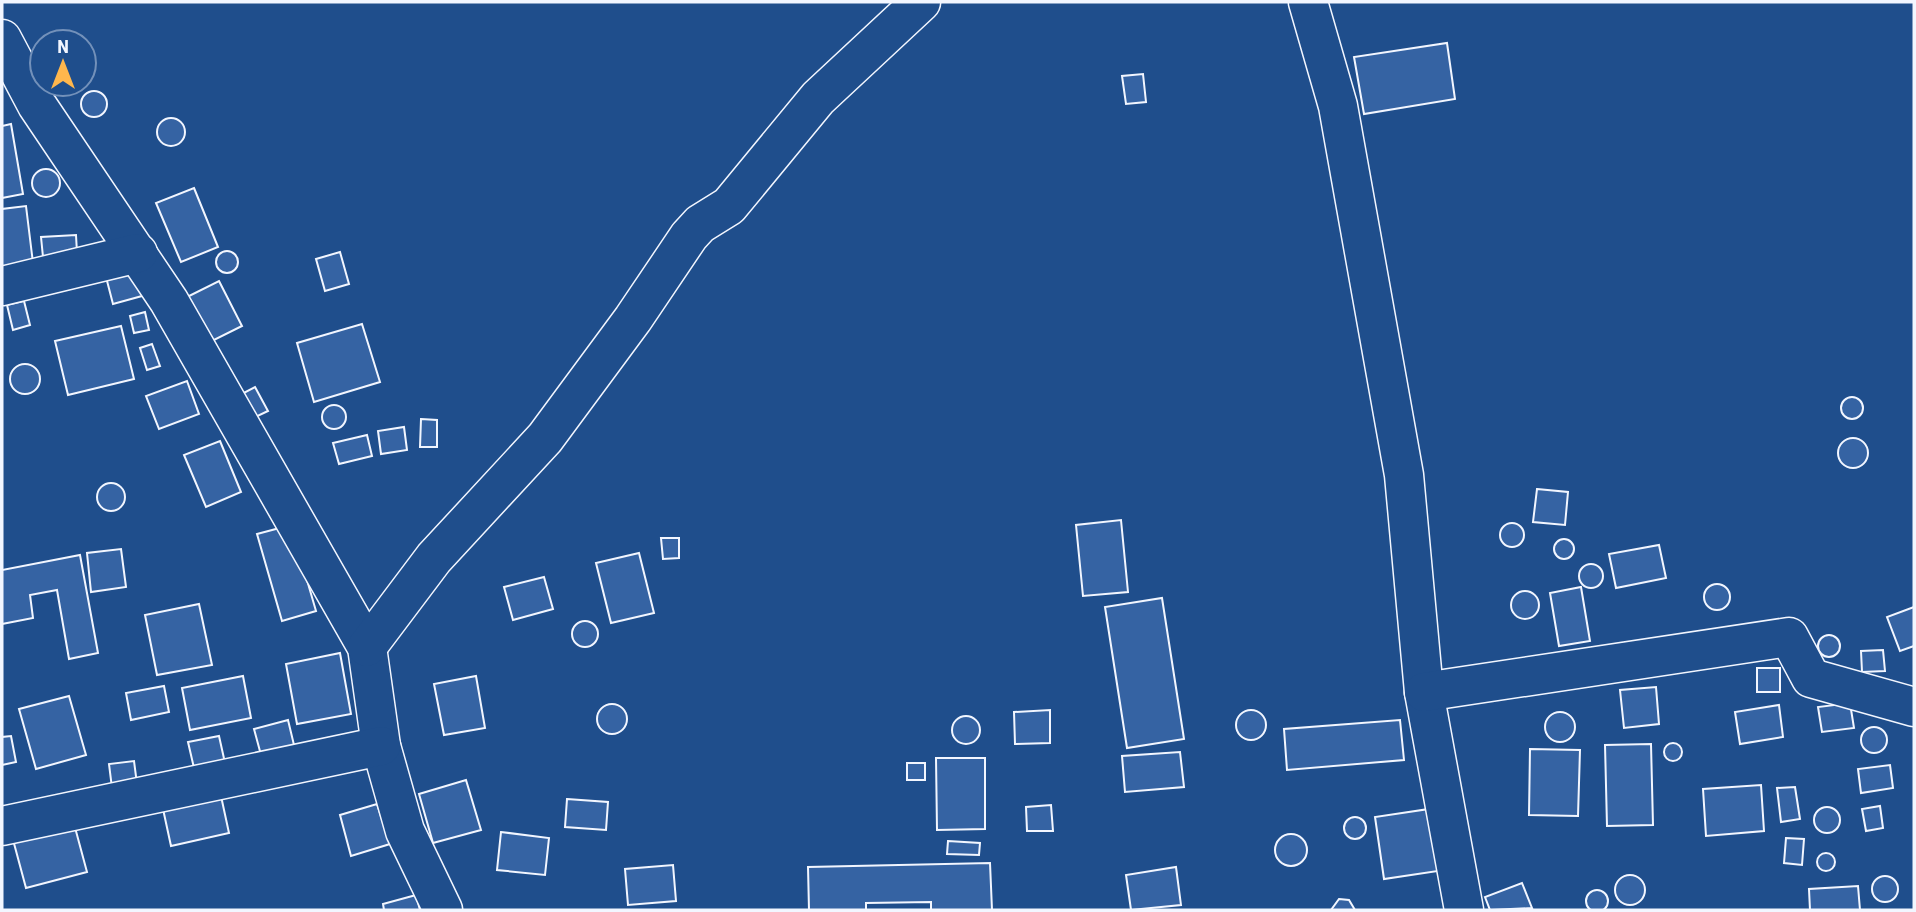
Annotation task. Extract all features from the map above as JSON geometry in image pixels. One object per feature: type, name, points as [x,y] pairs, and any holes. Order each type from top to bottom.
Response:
[{"type":"street","points":[[367,647],[434,558],[545,438],[633,319],[689,236],[700,224],[729,206],[818,98],[921,2]]},
{"type":"street","points":[[1308,2],[1338,106],[1404,475],[1424,692],[1464,910]]},
{"type":"street","points":[[2,39],[37,105],[138,253],[367,647],[381,746],[405,831],[443,910]]},
{"type":"street","points":[[2,286],[138,253]]},
{"type":"street","points":[[1424,692],[1789,637],[1811,678],[1914,707]]},
{"type":"street","points":[[2,826],[381,746]]},
{"type":"building","points":[[1447,43],[1455,99],[1364,114],[1354,57]]},
{"type":"building","points":[[1143,74],[1146,102],[1126,104],[1122,76]]},
{"type":"building","points":[[98,92],[106,99],[106,109],[99,116],[89,116],[82,109],[83,98],[98,98]]},
{"type":"building","points":[[171,118],[181,122],[185,132],[181,142],[171,146],[161,142],[157,132],[161,122]]},
{"type":"building","points":[[11,124],[23,194],[2,198],[2,126]]},
{"type":"building","points":[[46,169],[56,173],[60,183],[56,193],[46,197],[36,193],[32,183],[36,173]]},
{"type":"building","points":[[194,188],[218,247],[181,262],[156,203]]},
{"type":"building","points":[[26,206],[33,263],[2,267],[2,209]]},
{"type":"building","points":[[76,235],[77,253],[43,257],[41,237]]},
{"type":"building","points":[[227,251],[237,258],[238,262],[231,272],[227,273],[217,266],[216,262],[223,252]]},
{"type":"building","points":[[340,252],[349,284],[325,291],[316,259]]},
{"type":"building","points":[[134,270],[142,296],[113,304],[106,277]]},
{"type":"building","points":[[219,281],[242,326],[206,344],[183,299]]},
{"type":"building","points":[[24,301],[30,325],[13,330],[7,305]]},
{"type":"building","points":[[145,312],[149,330],[134,333],[130,316]]},
{"type":"building","points":[[362,324],[380,382],[314,402],[297,343]]},
{"type":"building","points":[[121,326],[134,379],[68,395],[55,341]]},
{"type":"building","points":[[152,344],[160,366],[147,370],[140,348]]},
{"type":"building","points":[[25,364],[36,368],[40,379],[36,390],[25,394],[14,390],[10,379],[14,368]]},
{"type":"building","points":[[187,381],[199,414],[159,429],[146,396]]},
{"type":"building","points":[[255,387],[268,411],[249,420],[236,397]]},
{"type":"building","points":[[1852,397],[1860,400],[1863,408],[1860,416],[1852,419],[1844,416],[1841,408],[1844,400]]},
{"type":"building","points":[[334,405],[345,412],[346,417],[339,428],[334,429],[323,422],[322,417],[329,406]]},
{"type":"building","points":[[421,419],[437,420],[437,447],[420,447]]},
{"type":"building","points":[[404,427],[407,450],[381,454],[378,431]]},
{"type":"building","points":[[367,435],[372,456],[339,464],[333,443]]},
{"type":"building","points":[[1853,438],[1864,442],[1868,453],[1864,464],[1853,468],[1842,464],[1838,453],[1842,442]]},
{"type":"building","points":[[220,441],[241,492],[206,507],[184,455]]},
{"type":"building","points":[[111,483],[121,487],[125,497],[121,507],[111,511],[101,507],[97,497],[101,487]]},
{"type":"building","points":[[1537,489],[1568,492],[1565,525],[1533,522]]},
{"type":"building","points":[[1121,520],[1128,592],[1083,596],[1076,525]]},
{"type":"building","points":[[1512,523],[1520,527],[1524,535],[1520,543],[1512,547],[1504,543],[1500,535],[1504,527]]},
{"type":"building","points":[[291,525],[316,611],[282,621],[257,534]]},
{"type":"building","points":[[661,538],[679,538],[679,558],[663,559]]},
{"type":"building","points":[[1564,539],[1571,542],[1574,549],[1571,556],[1564,559],[1557,556],[1554,549],[1557,542]]},
{"type":"building","points":[[1659,545],[1666,578],[1616,588],[1609,554]]},
{"type":"building","points":[[121,549],[126,587],[91,592],[87,553]]},
{"type":"building","points":[[639,553],[654,613],[611,623],[596,563]]},
{"type":"building","points":[[80,555],[98,653],[69,659],[57,590],[30,595],[33,618],[2,624],[2,570]]},
{"type":"building","points":[[1591,564],[1600,567],[1603,576],[1600,585],[1591,588],[1582,585],[1579,576],[1582,567]]},
{"type":"building","points":[[544,577],[553,609],[513,620],[504,587]]},
{"type":"building","points":[[1717,584],[1726,588],[1730,597],[1726,606],[1717,610],[1708,606],[1704,597],[1708,588]]},
{"type":"building","points":[[1581,587],[1590,641],[1559,646],[1550,593]]},
{"type":"building","points":[[1525,591],[1535,595],[1539,605],[1535,615],[1525,619],[1515,615],[1511,605],[1515,595]]},
{"type":"building","points":[[1162,598],[1184,739],[1127,748],[1105,607]]},
{"type":"building","points":[[199,604],[212,665],[157,675],[145,615]]},
{"type":"building","points":[[1914,607],[1914,646],[1900,651],[1887,617]]},
{"type":"building","points":[[585,621],[594,625],[598,634],[594,643],[585,647],[576,643],[572,634],[576,625]]},
{"type":"building","points":[[1829,635],[1837,638],[1840,646],[1837,654],[1829,657],[1821,654],[1818,646],[1821,638]]},
{"type":"building","points":[[1883,650],[1885,671],[1862,672],[1861,651]]},
{"type":"building","points":[[340,653],[351,714],[297,724],[286,664]]},
{"type":"building","points":[[1757,668],[1780,668],[1780,692],[1757,692]]},
{"type":"building","points":[[243,676],[251,718],[190,730],[182,688]]},
{"type":"building","points":[[476,676],[485,728],[444,735],[434,684]]},
{"type":"building","points":[[164,686],[169,712],[131,720],[126,693]]},
{"type":"building","points":[[1656,687],[1659,724],[1624,728],[1620,690]]},
{"type":"building","points":[[69,696],[86,755],[36,769],[19,709]]},
{"type":"building","points":[[1850,703],[1854,728],[1822,732],[1818,707]]},
{"type":"building","points":[[612,704],[618,705],[626,713],[626,725],[618,733],[612,734],[606,733],[598,725],[597,719],[598,713],[606,705]]},
{"type":"building","points":[[1779,705],[1783,737],[1740,744],[1735,712]]},
{"type":"building","points":[[1050,710],[1050,743],[1015,744],[1014,712]]},
{"type":"building","points":[[1251,710],[1261,715],[1266,725],[1261,735],[1251,740],[1241,735],[1236,725],[1241,715]]},
{"type":"building","points":[[1560,712],[1571,716],[1575,727],[1571,738],[1560,742],[1549,738],[1545,727],[1549,716]]},
{"type":"building","points":[[966,716],[976,720],[980,730],[976,740],[966,744],[956,740],[952,730],[956,720]]},
{"type":"building","points":[[288,720],[294,745],[261,755],[254,729]]},
{"type":"building","points":[[1400,720],[1404,760],[1287,770],[1284,729]]},
{"type":"building","points":[[1874,727],[1883,731],[1887,740],[1883,749],[1874,753],[1865,749],[1861,740],[1865,731]]},
{"type":"building","points":[[11,736],[16,762],[2,765],[2,737]]},
{"type":"building","points":[[219,736],[225,763],[194,768],[188,742]]},
{"type":"building","points":[[1673,743],[1679,746],[1682,752],[1679,758],[1673,761],[1667,758],[1664,752],[1667,746]]},
{"type":"building","points":[[1651,744],[1653,825],[1607,826],[1605,745]]},
{"type":"building","points":[[1530,749],[1580,750],[1578,816],[1529,815]]},
{"type":"building","points":[[1180,752],[1184,787],[1125,792],[1122,756]]},
{"type":"building","points":[[936,758],[985,758],[985,829],[937,830]]},
{"type":"building","points":[[134,761],[137,784],[112,788],[109,764]]},
{"type":"building","points":[[907,763],[925,763],[925,780],[907,780]]},
{"type":"building","points":[[1890,765],[1893,788],[1861,793],[1858,769]]},
{"type":"building","points":[[466,780],[481,830],[433,843],[419,794]]},
{"type":"building","points":[[1761,785],[1764,831],[1706,836],[1703,789]]},
{"type":"building","points":[[1795,787],[1800,819],[1781,822],[1777,788]]},
{"type":"building","points":[[221,796],[229,833],[171,846],[163,809]]},
{"type":"building","points":[[567,799],[608,802],[606,830],[565,827]]},
{"type":"building","points":[[377,804],[390,844],[351,856],[340,815]]},
{"type":"building","points":[[1051,805],[1053,831],[1027,831],[1026,807]]},
{"type":"building","points":[[1880,806],[1883,828],[1866,831],[1862,809]]},
{"type":"building","points":[[1827,807],[1836,811],[1840,820],[1836,829],[1827,833],[1818,829],[1814,820],[1818,811]]},
{"type":"building","points":[[1429,809],[1438,871],[1384,879],[1375,817]]},
{"type":"building","points":[[1355,817],[1363,820],[1366,828],[1363,836],[1355,839],[1347,836],[1344,828],[1347,820]]},
{"type":"building","points":[[73,820],[87,872],[26,888],[12,836]]},
{"type":"building","points":[[501,832],[549,838],[545,875],[497,870]]},
{"type":"building","points":[[1291,834],[1302,839],[1307,850],[1302,861],[1291,866],[1280,861],[1275,850],[1280,839]]},
{"type":"building","points":[[1786,838],[1804,839],[1802,865],[1784,863]]},
{"type":"building","points":[[948,841],[980,843],[979,855],[947,854]]},
{"type":"building","points":[[1826,853],[1832,856],[1835,862],[1832,868],[1826,871],[1820,868],[1817,862],[1820,856]]},
{"type":"building","points":[[990,863],[992,910],[931,910],[931,902],[866,903],[866,910],[809,910],[808,867]]},
{"type":"building","points":[[673,865],[676,901],[628,905],[625,869]]},
{"type":"building","points":[[1176,867],[1181,905],[1131,910],[1126,875]]},
{"type":"building","points":[[1630,875],[1641,879],[1645,890],[1641,901],[1630,905],[1619,901],[1615,890],[1619,879]]},
{"type":"building","points":[[1885,876],[1894,880],[1898,889],[1894,898],[1885,902],[1876,898],[1872,889],[1876,880]]},
{"type":"building","points":[[1522,883],[1532,908],[1490,910],[1485,897]]},
{"type":"building","points":[[1858,886],[1860,910],[1810,910],[1809,889]]},
{"type":"building","points":[[1597,890],[1605,893],[1608,901],[1605,909],[1597,912],[1589,909],[1586,901],[1589,893]]},
{"type":"building","points":[[416,895],[420,910],[384,910],[383,904]]},
{"type":"building","points":[[1339,899],[1349,900],[1355,910],[1331,910]]}]
